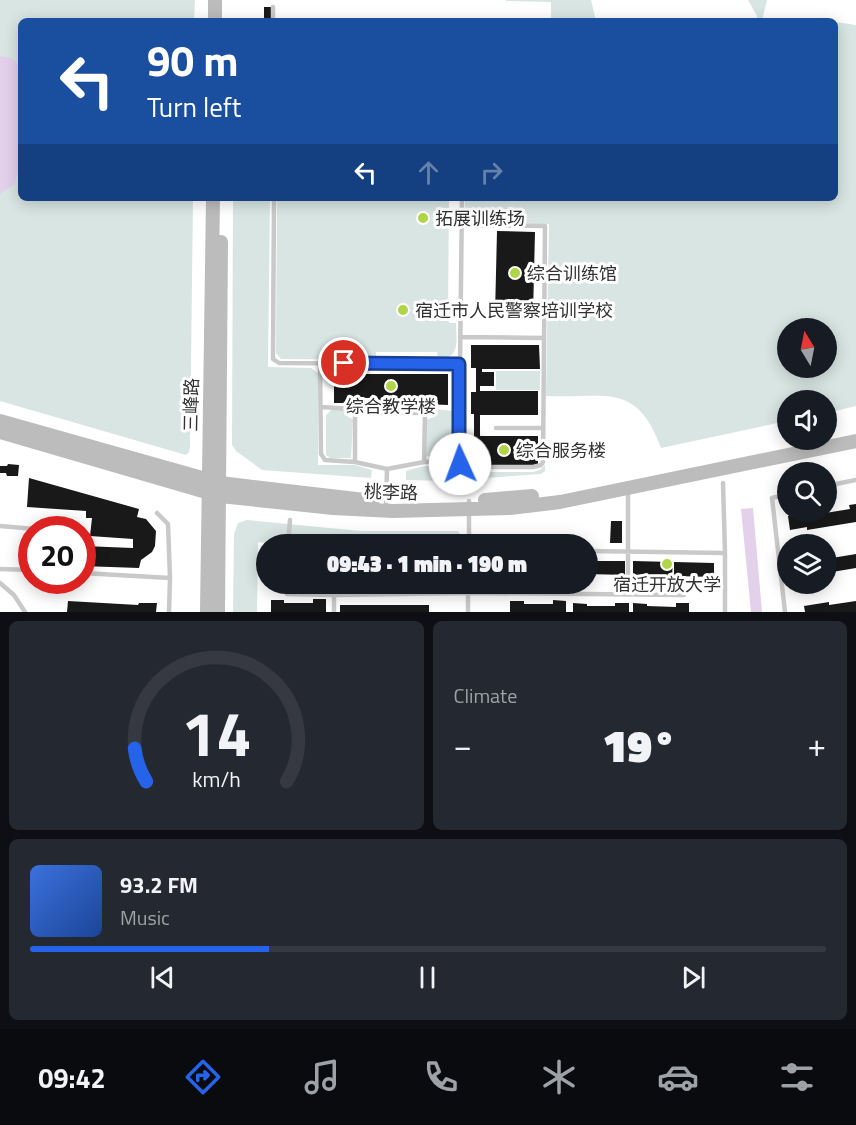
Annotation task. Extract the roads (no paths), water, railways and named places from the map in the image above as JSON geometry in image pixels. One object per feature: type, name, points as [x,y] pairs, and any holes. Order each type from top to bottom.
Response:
[{"type":"main road","points":[[215,0],[215,18]]},
{"type":"main road","points":[[223,0],[223,18]]},
{"type":"main road","name":"三峰路","points":[[213,201],[214,488],[218,612]]},
{"type":"main road","name":"三峰路","points":[[207,612],[214,488],[221,201]]},
{"type":"main road","name":"桃李路","points":[[0,421],[214,488]]},
{"type":"main road","name":"桃李路","points":[[0,432],[214,488],[333,507],[469,505],[510,508],[560,502],[856,441]]},
{"type":"main road","points":[[837,436],[856,432]]},
{"type":"main road","name":"桃李路","points":[[469,505],[594,487],[777,449]]},
{"type":"lane","points":[[273,7],[273,18]]},
{"type":"lane","points":[[274,201],[273,359],[279,363],[459,364]]},
{"type":"lane","points":[[455,459],[459,448],[462,201]]},
{"type":"lane","points":[[455,459],[465,467],[541,465],[543,428],[545,226],[462,225]]},
{"type":"lane","points":[[460,337],[544,338]]},
{"type":"lane","points":[[320,363],[322,457],[329,461],[355,462],[387,469],[455,459]]},
{"type":"lane","points":[[321,407],[353,409],[356,412],[424,413],[424,462]]},
{"type":"lane","points":[[355,462],[356,412]]},
{"type":"lane","points":[[496,428],[543,428]]},
{"type":"lane","points":[[386,506],[387,469]]},
{"type":"lane","points":[[837,484],[856,480]]},
{"type":"lane","points":[[723,483],[725,612]]},
{"type":"lane","points":[[628,489],[628,594]]},
{"type":"lane","points":[[777,497],[772,498],[785,612]]},
{"type":"lane","points":[[469,505],[469,534]]},
{"type":"lane","points":[[157,513],[168,524],[170,612]]},
{"type":"lane","points":[[289,534],[290,520]]},
{"type":"lane","points":[[0,526],[18,528]]},
{"type":"lane","points":[[598,551],[725,553]]},
{"type":"lane","points":[[0,569],[18,570]]},
{"type":"lane","points":[[96,574],[170,578]]},
{"type":"lane","points":[[0,583],[14,595],[26,612]]},
{"type":"lane","points":[[288,594],[379,594]]},
{"type":"lane","points":[[468,594],[468,612]]},
{"type":"lane","points":[[598,594],[684,595]]},
{"type":"lane","points":[[334,595],[334,612]]},
{"type":"place","name":"拓展训练场","points":[[423,218]]},
{"type":"place","name":"综合训练馆","points":[[515,273]]},
{"type":"place","name":"宿迁市人民警察培训学校","points":[[403,310]]},
{"type":"place","name":"综合教学楼","points":[[391,386]]},
{"type":"place","name":"综合服务楼","points":[[504,450]]},
{"type":"place","name":"宿迁开放大学","points":[[667,564]]}]
